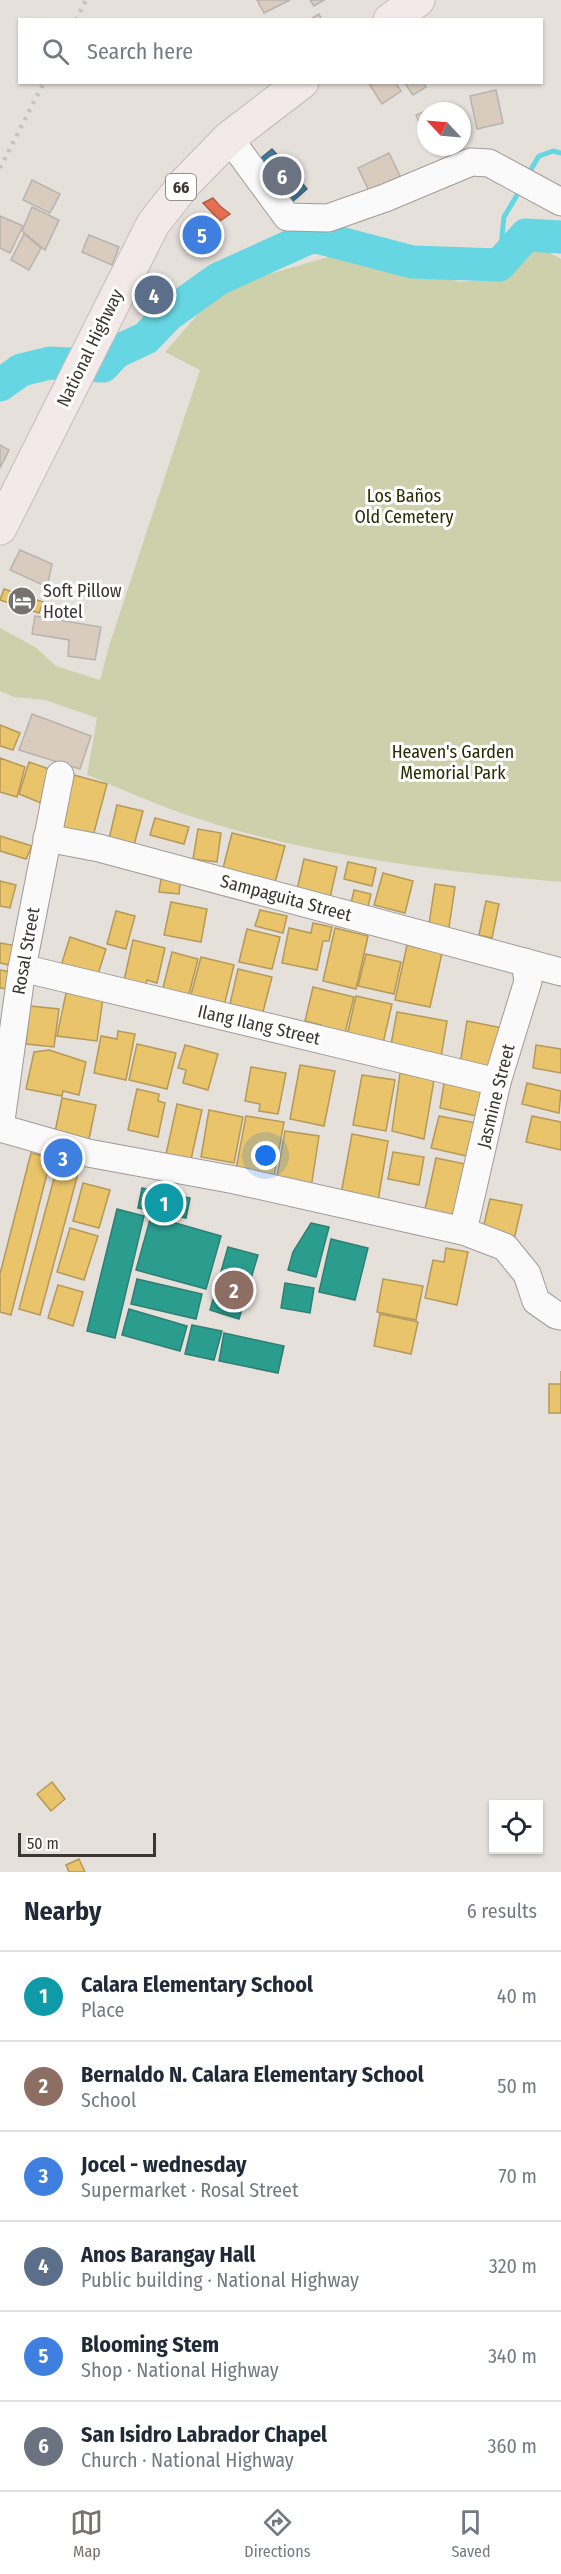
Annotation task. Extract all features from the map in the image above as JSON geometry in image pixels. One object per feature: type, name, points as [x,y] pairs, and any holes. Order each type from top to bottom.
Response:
[{"type":"main road","points":[[393,18],[418,0]]},
{"type":"main road","name":"National Highway","points":[[0,528],[68,395],[100,325],[153,224],[186,182],[229,138],[299,84]]},
{"type":"street","points":[[229,138],[287,217],[328,218],[385,198],[471,162],[489,163],[561,202]]},
{"type":"street","name":"Rosal Street","points":[[0,1128],[22,968],[60,776]]},
{"type":"street","name":"Sampaguita Street","points":[[47,838],[99,848],[561,972]]},
{"type":"street","name":"Jasmine Street","points":[[463,1232],[497,1082],[528,981],[525,962]]},
{"type":"street","name":"Ilang Ilang Street","points":[[22,968],[497,1082]]},
{"type":"street","points":[[0,1128],[88,1153],[235,1180],[463,1232],[505,1248],[527,1274],[536,1301],[561,1316]]},
{"type":"green space","points":[[532,243],[561,259],[561,882],[470,873],[335,853],[246,833],[187,815],[87,775],[97,718],[45,700],[14,697],[0,691],[0,628],[35,647],[56,666],[100,680],[110,643],[200,370],[165,352],[221,288],[335,255],[462,282],[497,278]]},
{"type":"building: Homes","name":"Soft Pillow Hotel","points":[[4,589],[43,602],[39,613],[0,600]]},
{"type":"building: Homes","points":[[0,725],[20,733],[13,750],[0,746]]},
{"type":"building: Homes","points":[[0,758],[25,767],[17,797],[0,792]]},
{"type":"building: Homes","points":[[29,762],[49,769],[41,803],[19,794]]},
{"type":"building: Homes","points":[[74,775],[107,784],[93,836],[61,828]]},
{"type":"building: Homes","points":[[117,805],[143,811],[134,845],[109,839]]},
{"type":"building: Homes","points":[[155,818],[189,827],[184,844],[150,835]]},
{"type":"building: Homes","points":[[198,829],[221,833],[217,862],[193,859]]},
{"type":"building: Homes","points":[[232,833],[285,846],[274,886],[222,872]]},
{"type":"building: Homes","points":[[0,836],[32,846],[26,859],[0,851]]},
{"type":"building: Homes","points":[[304,859],[337,867],[329,902],[296,894]]},
{"type":"building: Homes","points":[[348,862],[376,868],[372,886],[344,879]]},
{"type":"building: Homes","points":[[162,873],[181,875],[179,894],[159,892]]},
{"type":"building: Homes","points":[[383,873],[413,881],[405,913],[374,905]]},
{"type":"building: Homes","points":[[0,881],[16,885],[10,908],[0,906]]},
{"type":"building: Homes","points":[[435,884],[455,887],[448,934],[428,931]]},
{"type":"building: Homes","points":[[354,890],[371,894],[367,911],[350,908]]},
{"type":"building: Homes","points":[[486,901],[499,904],[492,938],[479,935]]},
{"type":"building: Homes","points":[[171,902],[207,909],[201,942],[164,935]]},
{"type":"building: Homes","points":[[260,910],[287,916],[283,933],[255,926]]},
{"type":"building: Homes","points":[[116,911],[135,916],[126,949],[107,944]]},
{"type":"building: Homes","points":[[313,923],[332,927],[329,941],[323,941],[317,970],[282,963],[289,928],[311,933]]},
{"type":"building: Homes","points":[[335,928],[368,936],[356,989],[323,981]]},
{"type":"building: Homes","points":[[247,929],[280,937],[272,969],[239,962]]},
{"type":"building: Homes","points":[[70,937],[106,949],[96,980],[60,969]]},
{"type":"building: Homes","points":[[133,940],[165,948],[157,983],[147,980],[144,990],[123,985]]},
{"type":"building: Homes","points":[[0,943],[18,946],[14,966],[0,963]]},
{"type":"building: Homes","points":[[407,945],[442,953],[430,1007],[395,1000]]},
{"type":"building: Homes","points":[[172,952],[198,959],[188,998],[162,992]]},
{"type":"building: Homes","points":[[366,954],[401,962],[394,994],[358,986]]},
{"type":"building: Homes","points":[[201,957],[234,965],[222,1014],[188,1006]]},
{"type":"building: Homes","points":[[238,969],[272,977],[263,1012],[230,1004]]},
{"type":"building: Homes","points":[[0,970],[17,973],[14,990],[0,988]]},
{"type":"building: Homes","points":[[313,987],[354,997],[344,1037],[320,1031],[321,1025],[305,1021]]},
{"type":"building: Homes","points":[[66,993],[103,998],[97,1041],[57,1036]]},
{"type":"building: Homes","points":[[356,996],[392,1004],[381,1052],[347,1036]]},
{"type":"building: Homes","points":[[30,1006],[59,1009],[54,1047],[26,1044]]},
{"type":"building: Homes","points":[[397,1012],[447,1021],[440,1063],[389,1055]]},
{"type":"building: Homes","points":[[467,1021],[503,1028],[496,1071],[460,1064]]},
{"type":"building: Homes","points":[[118,1031],[135,1034],[126,1080],[94,1073],[101,1036],[117,1039]]},
{"type":"building: Homes","points":[[137,1044],[176,1053],[167,1089],[129,1080]]},
{"type":"building: Homes","points":[[185,1045],[218,1054],[208,1090],[183,1083],[186,1070],[178,1068]]},
{"type":"building: Homes","points":[[536,1045],[561,1049],[561,1073],[533,1068]]},
{"type":"building: Homes","points":[[49,1050],[86,1062],[79,1095],[63,1091],[62,1096],[26,1089],[34,1052]]},
{"type":"building: Homes","points":[[300,1065],[335,1071],[324,1126],[290,1119]]},
{"type":"building: Homes","points":[[251,1067],[286,1073],[278,1114],[259,1111],[260,1104],[245,1101]]},
{"type":"building: Homes","points":[[400,1073],[434,1080],[424,1139],[392,1131]]},
{"type":"building: Homes","points":[[362,1075],[395,1080],[386,1131],[353,1125]]},
{"type":"building: Homes","points":[[445,1077],[490,1086],[481,1117],[440,1108]]},
{"type":"building: Homes","points":[[527,1083],[561,1091],[559,1113],[522,1104]]},
{"type":"building: Homes","points":[[137,1089],[159,1094],[158,1101],[165,1103],[158,1137],[128,1130]]},
{"type":"building: Homes","points":[[62,1098],[96,1105],[89,1139],[55,1132]]},
{"type":"building: Homes","points":[[177,1104],[202,1110],[190,1164],[165,1159]]},
{"type":"building: Homes","points":[[209,1110],[243,1117],[234,1163],[201,1157]]},
{"type":"building: Homes","points":[[246,1116],[284,1122],[274,1176],[236,1169]]},
{"type":"building: Homes","points":[[439,1116],[482,1124],[475,1158],[431,1148]]},
{"type":"building: Homes","points":[[532,1116],[561,1122],[561,1150],[526,1142]]},
{"type":"building: Homes","points":[[285,1131],[319,1136],[311,1188],[276,1182]]},
{"type":"building: Homes","points":[[352,1134],[388,1141],[378,1201],[341,1194]]},
{"type":"building: Homes","points":[[393,1152],[424,1157],[419,1185],[388,1179]]},
{"type":"building: Homes","points":[[31,1153],[51,1158],[11,1315],[0,1312],[0,1274]]},
{"type":"building: Homes","points":[[436,1158],[475,1166],[463,1222],[424,1214]]},
{"type":"building: Homes","points":[[59,1160],[80,1166],[40,1315],[19,1309]]},
{"type":"building: Homes","points":[[83,1183],[110,1190],[99,1228],[73,1221]]},
{"type":"building: Homes","points":[[490,1199],[522,1205],[513,1244],[481,1237]]},
{"type":"building: Homes","points":[[70,1228],[98,1236],[84,1280],[57,1272]]},
{"type":"building: Homes","points":[[446,1248],[468,1252],[457,1305],[425,1298],[433,1260],[444,1262]]},
{"type":"building: Homes","points":[[383,1279],[423,1286],[416,1320],[377,1312]]},
{"type":"building: Homes","points":[[58,1285],[83,1292],[73,1326],[48,1318]]},
{"type":"building: Homes","points":[[380,1314],[418,1322],[411,1354],[374,1346]]},
{"type":"building: Homes","points":[[549,1384],[561,1384],[561,1413],[549,1413]]},
{"type":"building: Homes","points":[[52,1782],[65,1799],[51,1811],[37,1794]]},
{"type":"building: Homes","points":[[79,1859],[85,1872],[69,1872],[66,1865]]},
{"type":"building: Shops","points":[[213,198],[230,214],[220,221],[203,203]]},
{"type":"building: Schools","points":[[142,1188],[190,1198],[186,1218],[138,1208]]},
{"type":"building: Schools","points":[[117,1209],[144,1216],[115,1338],[87,1331]]},
{"type":"building: Schools","points":[[151,1216],[221,1236],[206,1289],[136,1270]]},
{"type":"building: Schools","points":[[311,1223],[329,1227],[316,1277],[288,1270],[293,1252]]},
{"type":"building: Schools","points":[[331,1239],[368,1248],[355,1300],[319,1292]]},
{"type":"building: Schools","points":[[228,1247],[258,1255],[239,1319],[210,1310]]},
{"type":"building: Schools","points":[[137,1279],[202,1294],[196,1319],[131,1304]]},
{"type":"building: Schools","points":[[285,1283],[314,1288],[310,1313],[281,1308]]},
{"type":"building: Schools","points":[[129,1309],[187,1326],[180,1351],[122,1335]]},
{"type":"building: Schools","points":[[192,1325],[222,1331],[214,1360],[185,1354]]},
{"type":"building: Schools","points":[[224,1333],[284,1346],[278,1373],[219,1361]]},
{"type":"building: Public","points":[[272,149],[307,189],[291,203],[256,162]]},
{"type":"building: Public","points":[[145,284],[168,296],[162,306],[140,294]]},
{"type":"building: Other","points":[[257,0],[290,0],[264,13]]},
{"type":"building: Other","points":[[310,0],[324,0],[314,6]]},
{"type":"building: Other","points":[[369,84],[396,84],[401,91],[382,104]]},
{"type":"building: Other","points":[[405,84],[424,84],[426,87],[413,95]]},
{"type":"building: Other","points":[[496,90],[503,123],[477,129],[470,96]]},
{"type":"building: Other","points":[[389,153],[402,180],[371,195],[358,168]]},
{"type":"building: Other","points":[[32,180],[60,194],[50,213],[23,200]]},
{"type":"building: Other","points":[[32,207],[59,220],[45,250],[22,231]]},
{"type":"building: Other","points":[[0,216],[23,226],[10,253],[0,248]]},
{"type":"building: Other","points":[[24,234],[41,248],[29,270],[11,260]]},
{"type":"building: Other","points":[[89,235],[119,247],[112,265],[82,252]]},
{"type":"building: Other","points":[[0,445],[9,450],[0,468]]},
{"type":"building: Other","points":[[20,550],[52,564],[47,587],[10,570]]},
{"type":"building: Other","points":[[35,616],[101,627],[95,660],[68,656],[69,640],[32,634]]},
{"type":"building: Other","points":[[32,714],[91,736],[80,769],[19,750]]},
{"type":"waterway","points":[[527,176],[539,156],[553,151],[561,153]]},
{"type":"waterway","points":[[499,265],[504,217],[520,190]]},
{"type":"waterway","points":[[0,385],[21,370],[50,363],[103,366],[116,352],[146,338],[168,315],[218,279],[313,236],[412,262],[499,265],[526,235],[561,237]]},
{"type":"railway","points":[[77,18],[86,0]]},
{"type":"railway","points":[[0,168],[43,84]]},
{"type":"place","name":"San Isidro Labrador Chapel","points":[[282,176]]},
{"type":"place","name":"Blooming Stem","points":[[202,235]]},
{"type":"place","name":"Anos Barangay Hall","points":[[154,295]]},
{"type":"place","name":"Soft Pillow Hotel","points":[[22,601]]},
{"type":"place","name":"Jocel - wednesday","points":[[63,1158]]},
{"type":"place","name":"Calara Elementary School","points":[[164,1203]]},
{"type":"place","name":"Bernaldo N. Calara Elementary School","points":[[234,1290]]},
{"type":"park label","name":"Los Baños Old Cemetery","points":[[404,506]]},
{"type":"park label","name":"Heaven's Garden Memorial Park","points":[[453,762]]}]
